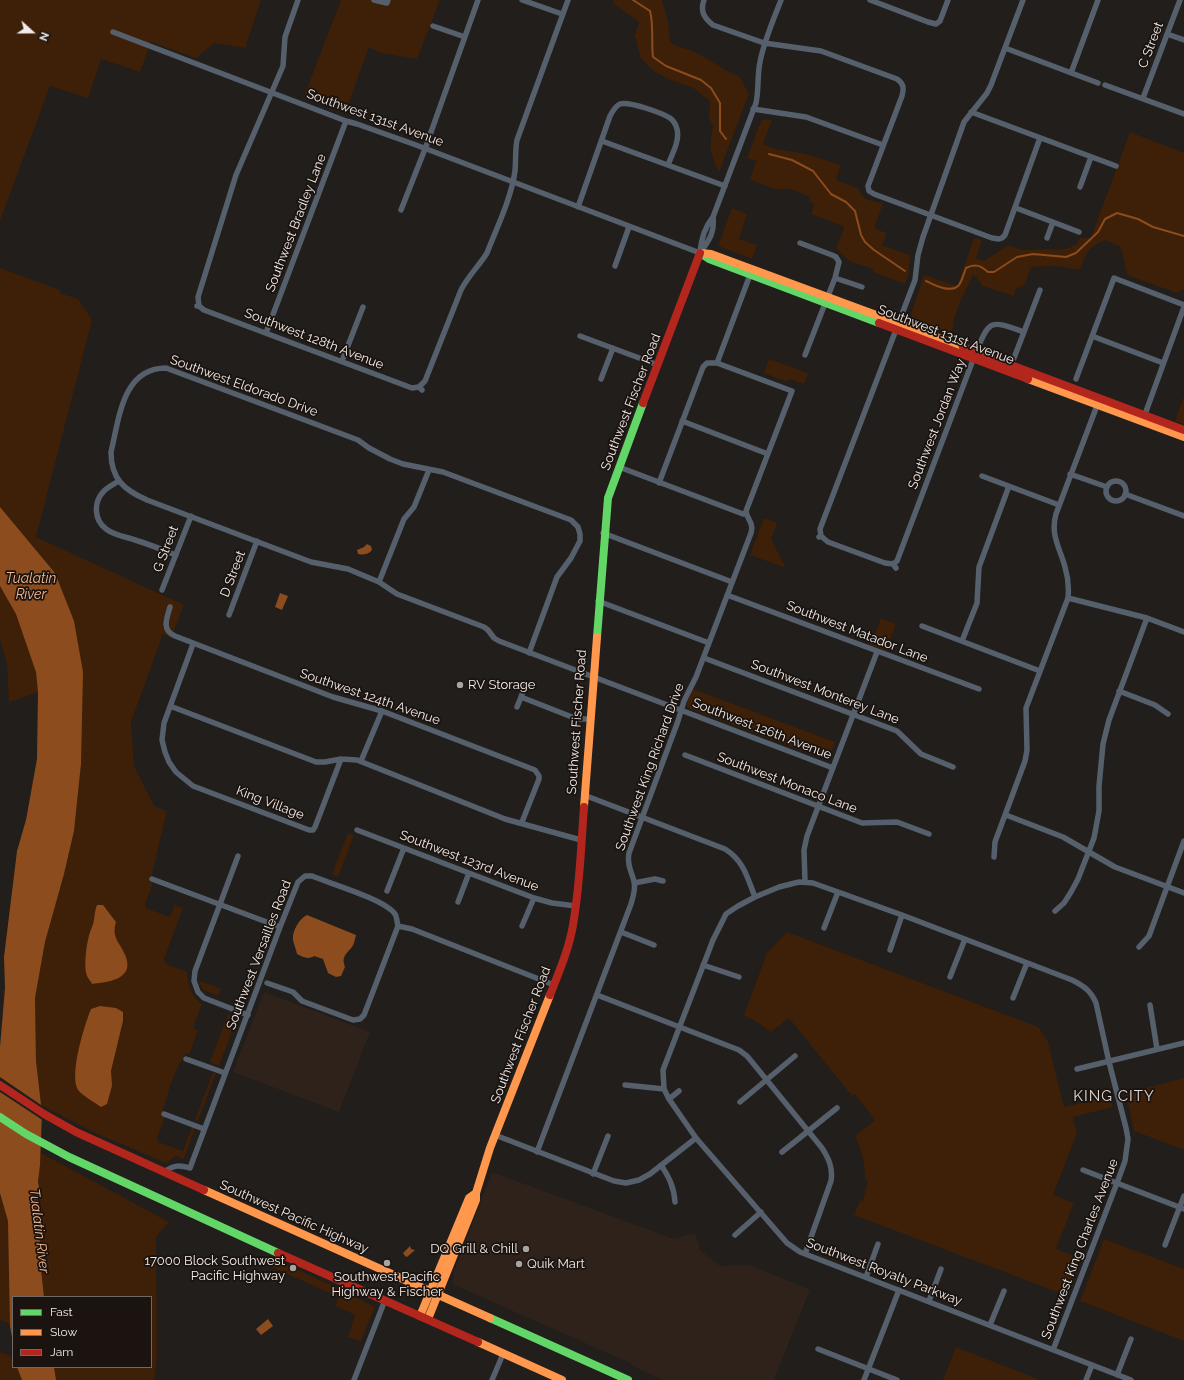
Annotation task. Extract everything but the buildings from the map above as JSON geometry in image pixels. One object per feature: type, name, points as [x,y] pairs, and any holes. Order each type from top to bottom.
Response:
[{"type":"main road","name":"Southwest 131st Avenue","points":[[700,253],[708,259],[750,275],[827,300]]},
{"type":"main road","name":"Southwest 131st Avenue","points":[[700,253],[711,254],[827,300],[1098,402],[1143,418],[1184,430]]},
{"type":"main road","name":"Southwest Fischer Road","points":[[428,1319],[435,1292],[469,1198],[476,1193],[495,1136],[554,985],[570,938],[576,906],[603,533],[608,498],[700,253]]},
{"type":"main road","name":"Southwest 131st Avenue","points":[[1143,418],[1184,437]]},
{"type":"main road","name":"Southwest Pacific Highway","points":[[0,1085],[66,1127],[628,1380]]},
{"type":"main road","points":[[0,1117],[46,1145],[84,1164],[248,1240],[562,1380]]},
{"type":"main road","name":"Southwest Fischer Road","points":[[420,1316],[435,1292]]},
{"type":"street","points":[[272,92],[283,66],[285,37],[298,0]]},
{"type":"street","points":[[374,0],[387,3],[388,0]]},
{"type":"street","points":[[401,210],[425,149],[478,0]]},
{"type":"street","points":[[522,0],[562,14]]},
{"type":"street","points":[[512,182],[515,170],[517,140],[568,0]]},
{"type":"street","points":[[704,0],[702,10],[704,16],[713,25],[764,43],[822,51],[897,79],[903,84],[904,88],[902,96],[868,186],[869,191],[874,194],[992,238],[1002,238],[1005,235],[1016,208],[1040,138]]},
{"type":"street","name":"Southwest Fischer Road","points":[[700,253],[709,241],[714,227],[713,217],[758,94],[758,73],[764,43],[781,0]]},
{"type":"street","points":[[870,0],[936,24],[940,21],[948,0]]},
{"type":"street","name":"Southwest Jordan Way","points":[[1023,0],[991,85],[964,122],[930,215],[918,255],[915,280],[820,529],[820,536],[828,542],[895,566],[975,355],[987,328],[994,324],[1005,325],[1024,332]]},
{"type":"street","points":[[1071,73],[1098,0]]},
{"type":"street","name":"C Street","points":[[1143,98],[1180,0]]},
{"type":"street","points":[[433,26],[465,37]]},
{"type":"street","name":"Southwest 131st Avenue","points":[[113,32],[700,253]]},
{"type":"street","points":[[1167,34],[1184,40]]},
{"type":"street","points":[[1005,48],[1098,83]]},
{"type":"street","points":[[1105,85],[1184,114]]},
{"type":"street","name":"Southwest 128th Avenue","points":[[272,92],[236,175],[198,297],[198,306],[204,310],[412,388],[421,389],[460,290],[486,253],[511,190],[512,182]]},
{"type":"street","points":[[578,207],[610,116],[616,106],[624,103],[633,104],[673,120],[676,127],[677,138],[668,165]]},
{"type":"street","points":[[753,109],[806,118],[883,145]]},
{"type":"street","points":[[971,112],[1116,166]]},
{"type":"street","name":"Southwest Bradley Lane","points":[[266,333],[346,121]]},
{"type":"street","points":[[602,141],[725,186]]},
{"type":"street","points":[[1080,187],[1091,157]]},
{"type":"street","points":[[1016,208],[1079,232]]},
{"type":"street","points":[[1047,238],[1053,222]]},
{"type":"street","points":[[615,266],[629,227]]},
{"type":"street","points":[[800,243],[836,257],[839,262],[827,300],[805,355]]},
{"type":"street","points":[[717,363],[750,275]]},
{"type":"street","points":[[835,278],[862,287]]},
{"type":"street","points":[[1076,379],[1114,278],[1184,306],[1143,418]]},
{"type":"street","points":[[1014,358],[1040,290]]},
{"type":"street","points":[[342,361],[363,308]]},
{"type":"street","points":[[580,336],[658,365]]},
{"type":"street","points":[[1092,336],[1163,363]]},
{"type":"street","points":[[601,379],[613,348]]},
{"type":"street","points":[[619,467],[659,483],[746,514],[792,391],[717,363],[707,363],[703,367],[659,483]]},
{"type":"street","name":"Southwest Eldorado Drive","points":[[529,653],[557,578],[578,546],[580,534],[578,527],[571,520],[443,472],[429,470],[396,461],[369,448],[358,440],[166,368],[157,368],[146,371],[136,379],[129,388],[124,398],[111,452],[113,469],[119,481],[129,492],[311,562],[348,569],[379,582],[397,594],[484,627],[494,638],[499,641],[529,653],[592,677]]},
{"type":"street","points":[[994,857],[995,842],[1025,761],[1027,750],[1026,708],[1068,598],[1066,569],[1054,534],[1053,524],[1070,474],[1098,402]]},
{"type":"street","points":[[682,421],[768,454]]},
{"type":"street","points":[[379,582],[404,519],[414,508],[429,470]]},
{"type":"street","points":[[1070,474],[1107,487]]},
{"type":"street","points":[[982,476],[1059,505]]},
{"type":"street","points":[[119,481],[104,491],[97,501],[96,513],[102,525],[106,529],[118,535],[176,555]]},
{"type":"street","points":[[1118,481],[1124,486],[1125,494],[1118,500],[1112,499],[1107,494],[1107,487],[1112,482],[1118,481]]},
{"type":"street","points":[[962,641],[976,603],[979,567],[1009,486]]},
{"type":"street","points":[[1125,494],[1184,516]]},
{"type":"street","name":"Southwest King Richard Drive","points":[[537,1152],[631,904],[634,893],[634,883],[628,865],[628,858],[678,721],[680,711],[704,658],[752,530],[751,521],[746,514]]},
{"type":"street","name":"G Street","points":[[162,590],[191,516]]},
{"type":"street","points":[[603,533],[732,582]]},
{"type":"street","name":"D Street","points":[[229,615],[257,542]]},
{"type":"street","name":"Southwest Matador Lane","points":[[727,595],[979,690]]},
{"type":"street","points":[[1068,598],[1147,618],[1184,632]]},
{"type":"street","points":[[598,601],[709,643]]},
{"type":"street","name":"Southwest 124th Avenue","points":[[170,607],[165,626],[167,632],[174,636],[333,697],[382,711],[532,768],[538,773],[539,779],[522,822]]},
{"type":"street","points":[[1055,911],[1064,902],[1078,879],[1094,838],[1099,811],[1098,786],[1103,744],[1108,720],[1147,618]]},
{"type":"street","points":[[922,626],[1040,670]]},
{"type":"street","name":"King Village","points":[[193,644],[164,723],[162,740],[165,752],[176,772],[193,786],[309,830],[313,830],[341,759]]},
{"type":"street","points":[[805,881],[804,850],[807,836],[877,652]]},
{"type":"street","name":"Southwest Monterey Lane","points":[[704,658],[897,731],[921,754],[953,768]]},
{"type":"street","name":"Southwest 126th Avenue","points":[[592,677],[833,768]]},
{"type":"street","points":[[517,707],[525,686]]},
{"type":"street","points":[[1119,691],[1155,705],[1168,714]]},
{"type":"street","points":[[520,697],[577,719],[589,719]]},
{"type":"street","points":[[170,706],[316,762],[341,759],[361,761],[368,766],[504,818],[581,840]]},
{"type":"street","points":[[361,761],[382,711]]},
{"type":"street","name":"Southwest Monaco Lane","points":[[685,755],[862,823],[897,822],[929,834]]},
{"type":"street","points":[[584,795],[725,849],[735,855],[741,863],[755,897]]},
{"type":"street","points":[[1006,815],[1064,837],[1115,867],[1184,893]]},
{"type":"street","name":"Southwest 123rd Avenue","points":[[357,830],[534,898],[552,903],[576,906]]},
{"type":"street","points":[[1139,947],[1150,936],[1184,841]]},
{"type":"street","points":[[387,891],[404,848]]},
{"type":"street","points":[[238,856],[195,971],[194,981],[198,992],[204,998],[248,1015]]},
{"type":"street","points":[[458,902],[469,873]]},
{"type":"street","name":"Southwest Versailles Road","points":[[165,1171],[177,1165],[190,1168],[298,882],[305,876],[312,876],[376,900],[388,907],[396,915],[398,926]]},
{"type":"street","points":[[152,879],[280,927]]},
{"type":"street","points":[[634,883],[655,879],[663,881]]},
{"type":"street","name":"Southwest King Charles Avenue","points":[[680,1027],[703,965],[723,918],[731,910],[755,897],[779,888],[805,881],[821,885],[902,915],[1072,980],[1086,988],[1096,1003],[1109,1062],[1125,1121],[1128,1139],[1125,1161],[1053,1350]]},
{"type":"street","points":[[824,928],[838,892]]},
{"type":"street","points":[[522,926],[534,898]]},
{"type":"street","points":[[890,950],[902,915]]},
{"type":"street","points":[[267,983],[293,992],[302,1001],[353,1020],[360,1019],[364,1015],[398,926],[412,929],[554,985]]},
{"type":"street","points":[[620,932],[654,945]]},
{"type":"street","points":[[950,977],[965,939]]},
{"type":"street","points":[[1013,998],[1027,963]]},
{"type":"street","points":[[703,965],[739,977]]},
{"type":"street","points":[[597,995],[739,1050],[747,1056],[767,1079],[828,1157],[832,1173],[828,1192],[805,1254]]},
{"type":"street","points":[[1150,1005],[1157,1049]]},
{"type":"street","name":"Southwest Royalty Parkway","points":[[680,1027],[664,1070],[664,1089],[669,1099],[696,1138],[787,1243],[805,1254],[1131,1380]]},
{"type":"street","points":[[1077,1069],[1184,1043]]},
{"type":"street","points":[[740,1102],[795,1056]]},
{"type":"street","points":[[186,1059],[225,1073]]},
{"type":"street","points":[[625,1085],[664,1089]]},
{"type":"street","points":[[669,1099],[680,1091]]},
{"type":"street","points":[[782,1152],[837,1108]]},
{"type":"street","points":[[164,1114],[204,1129]]},
{"type":"street","points":[[495,1136],[593,1174],[614,1181],[626,1183],[639,1180],[650,1174],[696,1138]]},
{"type":"street","points":[[593,1174],[608,1136]]},
{"type":"street","points":[[660,1165],[670,1178],[674,1190],[675,1202]]},
{"type":"street","points":[[1082,1170],[1182,1208]]},
{"type":"street","points":[[1165,1245],[1182,1208],[1184,1196]]},
{"type":"street","points":[[735,1235],[761,1212]]},
{"type":"street","points":[[866,1277],[878,1244]]},
{"type":"street","points":[[929,1301],[941,1269]]},
{"type":"street","points":[[864,1380],[899,1290]]},
{"type":"street","points":[[990,1325],[1004,1292]]},
{"type":"street","points":[[354,1380],[385,1300]]},
{"type":"street","points":[[1117,1374],[1130,1339]]},
{"type":"street","points":[[818,1349],[897,1380]]},
{"type":"street","points":[[493,1380],[503,1354]]},
{"type":"street","points":[[1086,1380],[1092,1365]]},
{"type":"shaded area","points":[[0,0],[261,0],[245,48],[214,43],[196,58],[151,42],[140,72],[101,59],[88,98],[50,86],[0,221]]},
{"type":"shaded area","points":[[341,0],[440,0],[417,59],[381,53],[369,47],[345,113],[304,96]]},
{"type":"shaded area","points":[[614,0],[662,0],[668,21],[670,41],[672,43],[697,53],[740,77],[749,94],[719,172],[711,150],[713,126],[709,119],[710,101],[693,88],[668,79],[652,70],[640,57],[636,38],[634,37],[639,22],[613,3]]},
{"type":"shaded area","points":[[765,119],[772,120],[763,144],[775,149],[802,153],[841,165],[836,179],[859,189],[863,196],[869,200],[883,204],[875,226],[876,229],[887,233],[882,245],[910,255],[909,273],[905,284],[873,272],[873,269],[849,261],[836,248],[844,229],[843,226],[811,214],[814,205],[809,201],[810,197],[791,189],[775,189],[750,180],[756,161],[747,158],[761,121]]},
{"type":"shaded area","points":[[1130,132],[1184,153],[1184,289],[1177,293],[1127,274],[1121,247],[1105,240],[1088,251],[1080,270],[1057,266],[1031,267],[1025,284],[1016,289],[1014,296],[982,286],[977,277],[973,275],[959,304],[951,334],[912,319],[911,314],[924,275],[957,286],[974,238],[982,240],[976,258],[984,261],[1008,245],[1022,250],[1066,249],[1077,244],[1080,238],[1091,238]]},
{"type":"shaded area","points":[[732,208],[747,214],[739,239],[757,245],[752,259],[718,246]]},
{"type":"shaded area","points":[[0,268],[60,290],[60,293],[78,299],[92,320],[36,537],[184,605],[171,638],[163,634],[131,722],[134,766],[154,806],[167,811],[150,882],[153,883],[145,904],[146,908],[170,917],[175,905],[183,908],[164,959],[166,964],[187,972],[191,990],[195,998],[202,1004],[194,1024],[194,1029],[198,1030],[189,1055],[186,1053],[173,1079],[161,1115],[165,1117],[157,1138],[159,1142],[183,1151],[192,1127],[195,1128],[184,1159],[176,1156],[166,1163],[93,1132],[41,1105],[36,1061],[35,998],[45,942],[74,831],[81,764],[81,731],[55,573],[0,507]],"holes":[[[93,926],[114,929],[117,943],[126,958],[85,957],[89,936]],[[91,1009],[123,1012],[123,1021],[111,1071],[75,1080],[81,1044]]]},
{"type":"shaded area","points":[[769,359],[808,373],[804,384],[789,379],[787,382],[764,373]]},
{"type":"shaded area","points":[[1184,396],[1184,424],[1175,421]]},
{"type":"shaded area","points":[[764,518],[777,523],[771,539],[786,568],[750,555]]},
{"type":"shaded area","points":[[0,582],[20,613],[42,691],[9,702],[7,664],[0,639]]},
{"type":"shaded area","points":[[881,618],[896,624],[887,648],[889,652],[868,644],[872,642]]},
{"type":"shaded area","points":[[693,689],[835,742],[829,759],[825,759],[689,708],[687,706],[687,702]]},
{"type":"shaded area","points":[[348,833],[354,835],[338,877],[332,874]]},
{"type":"shaded area","points":[[787,932],[1038,1027],[1048,1042],[1064,1107],[1110,1096],[1113,1107],[1073,1117],[1077,1133],[1053,1195],[1074,1203],[1056,1249],[1080,1258],[1065,1295],[854,1215],[860,1200],[863,1201],[868,1180],[865,1179],[863,1158],[855,1136],[875,1120],[855,1094],[852,1096],[789,1018],[771,1032],[744,1015],[767,953]]},
{"type":"shaded area","points":[[198,980],[221,989],[218,996],[203,990]]},
{"type":"shaded area","points":[[264,992],[370,1032],[339,1112],[233,1072]]},
{"type":"shaded area","points":[[228,1014],[234,1016],[236,1021],[219,1066],[210,1062]]},
{"type":"shaded area","points":[[213,1072],[216,1073],[198,1121],[195,1120]]},
{"type":"shaded area","points":[[1184,1078],[1184,1150],[1134,1131],[1126,1093]]},
{"type":"shaded area","points":[[41,1153],[169,1222],[156,1237],[157,1357],[154,1380],[56,1380],[54,1368],[152,1368],[152,1296],[44,1296],[41,1269],[38,1182]]},
{"type":"shaded area","points":[[492,1172],[674,1239],[695,1233],[700,1250],[720,1266],[750,1265],[810,1290],[774,1379],[776,1380],[663,1380],[634,1367],[630,1363],[452,1284],[454,1272]]},
{"type":"shaded area","points":[[0,1189],[14,1193],[12,1325],[0,1320]]},
{"type":"shaded area","points":[[1104,1239],[1184,1269],[1184,1341],[1080,1301]]},
{"type":"shaded area","points":[[271,1258],[342,1290],[375,1307],[361,1341],[348,1337],[355,1315],[335,1306],[339,1297],[265,1264],[266,1261]]},
{"type":"shaded area","points":[[956,1347],[1040,1380],[943,1380]]},
{"type":"shaded area","points":[[0,1352],[12,1357],[12,1368],[17,1368],[22,1380],[0,1380]]},
{"type":"water","name":"Tualatin River","points":[[0,507],[55,573],[74,621],[83,672],[81,764],[74,831],[45,942],[35,998],[36,1061],[42,1113],[38,1203],[44,1296],[12,1296],[12,1337],[10,1326],[8,1221],[0,1193],[0,1047],[5,988],[4,957],[17,851],[26,820],[37,759],[38,692],[36,672],[16,614],[0,586]]},
{"type":"water","points":[[367,544],[371,546],[372,550],[369,553],[358,554],[357,550]]},
{"type":"water","points":[[280,593],[288,596],[282,610],[275,607]]},
{"type":"water","points":[[97,905],[103,905],[116,922],[115,933],[117,941],[124,952],[127,965],[126,971],[118,978],[111,981],[92,984],[87,976],[85,965],[86,951]]},
{"type":"water","points":[[307,915],[356,935],[353,946],[344,958],[345,967],[341,976],[336,977],[328,973],[323,959],[314,956],[306,958],[297,954],[293,940],[295,929],[299,922]]},
{"type":"water","points":[[100,1006],[116,1008],[123,1012],[123,1021],[111,1071],[112,1086],[107,1104],[101,1107],[85,1097],[78,1090],[75,1073],[78,1050],[88,1017],[91,1009]]},
{"type":"water","points":[[410,1246],[411,1249],[415,1250],[407,1257],[403,1253]]},
{"type":"water","points":[[268,1319],[273,1326],[261,1335],[256,1329]]},
{"type":"water","points":[[17,1368],[54,1368],[56,1380],[22,1380]]},
{"type":"pier","points":[[0,1077],[44,1107],[44,1121],[0,1092]]},
{"type":"waterway","points":[[633,0],[650,11],[652,22],[653,57],[666,66],[701,80],[711,88],[720,103],[720,131],[726,139]]},
{"type":"waterway","points":[[769,154],[792,160],[813,171],[831,194],[846,202],[855,211],[861,235],[865,242],[905,271]]},
{"type":"waterway","points":[[926,281],[942,288],[952,289],[959,285],[966,268],[970,266],[978,266],[988,272],[994,272],[1017,257],[1033,254],[1066,257],[1076,253],[1098,232],[1105,219],[1117,213],[1138,219],[1153,227],[1184,236]]},
{"type":"traffic: fast","points":[[700,253],[709,259],[879,323]]},
{"type":"traffic: fast","points":[[597,637],[608,498],[643,403]]},
{"type":"traffic: fast","points":[[0,1117],[26,1134],[69,1157],[278,1253]]},
{"type":"traffic: fast","points":[[490,1318],[628,1380]]},
{"type":"traffic: slow","points":[[701,253],[711,254],[963,347]]},
{"type":"traffic: slow","points":[[1028,379],[1184,437]]},
{"type":"traffic: slow","points":[[584,807],[597,637]]},
{"type":"traffic: slow","points":[[428,1319],[476,1200],[476,1193],[490,1148],[550,995]]},
{"type":"traffic: slow","points":[[204,1190],[490,1318]]},
{"type":"traffic: slow","points":[[420,1316],[469,1198],[476,1193]]},
{"type":"traffic: slow","points":[[478,1342],[562,1380]]},
{"type":"traffic: jam","points":[[643,403],[700,253]]},
{"type":"traffic: jam","points":[[879,323],[1028,379]]},
{"type":"traffic: jam","points":[[963,347],[1184,430]]},
{"type":"traffic: jam","points":[[550,995],[566,952],[573,925],[579,881],[584,807]]},
{"type":"traffic: jam","points":[[0,1085],[44,1114],[76,1132],[204,1190]]},
{"type":"traffic: jam","points":[[278,1253],[478,1342]]},
{"type":"place","name":"RV Storage","points":[[460,685]]},
{"type":"place","name":"DQ Grill & Chill","points":[[526,1249]]},
{"type":"place","name":"Southwest Pacific Highway & Fischer","points":[[387,1263]]},
{"type":"place","name":"Quik Mart","points":[[519,1264]]},
{"type":"place","name":"17000 Block Southwest Pacific Highway","points":[[293,1268]]},
{"type":"district","name":"KING CITY","points":[[1114,1096]]}]
